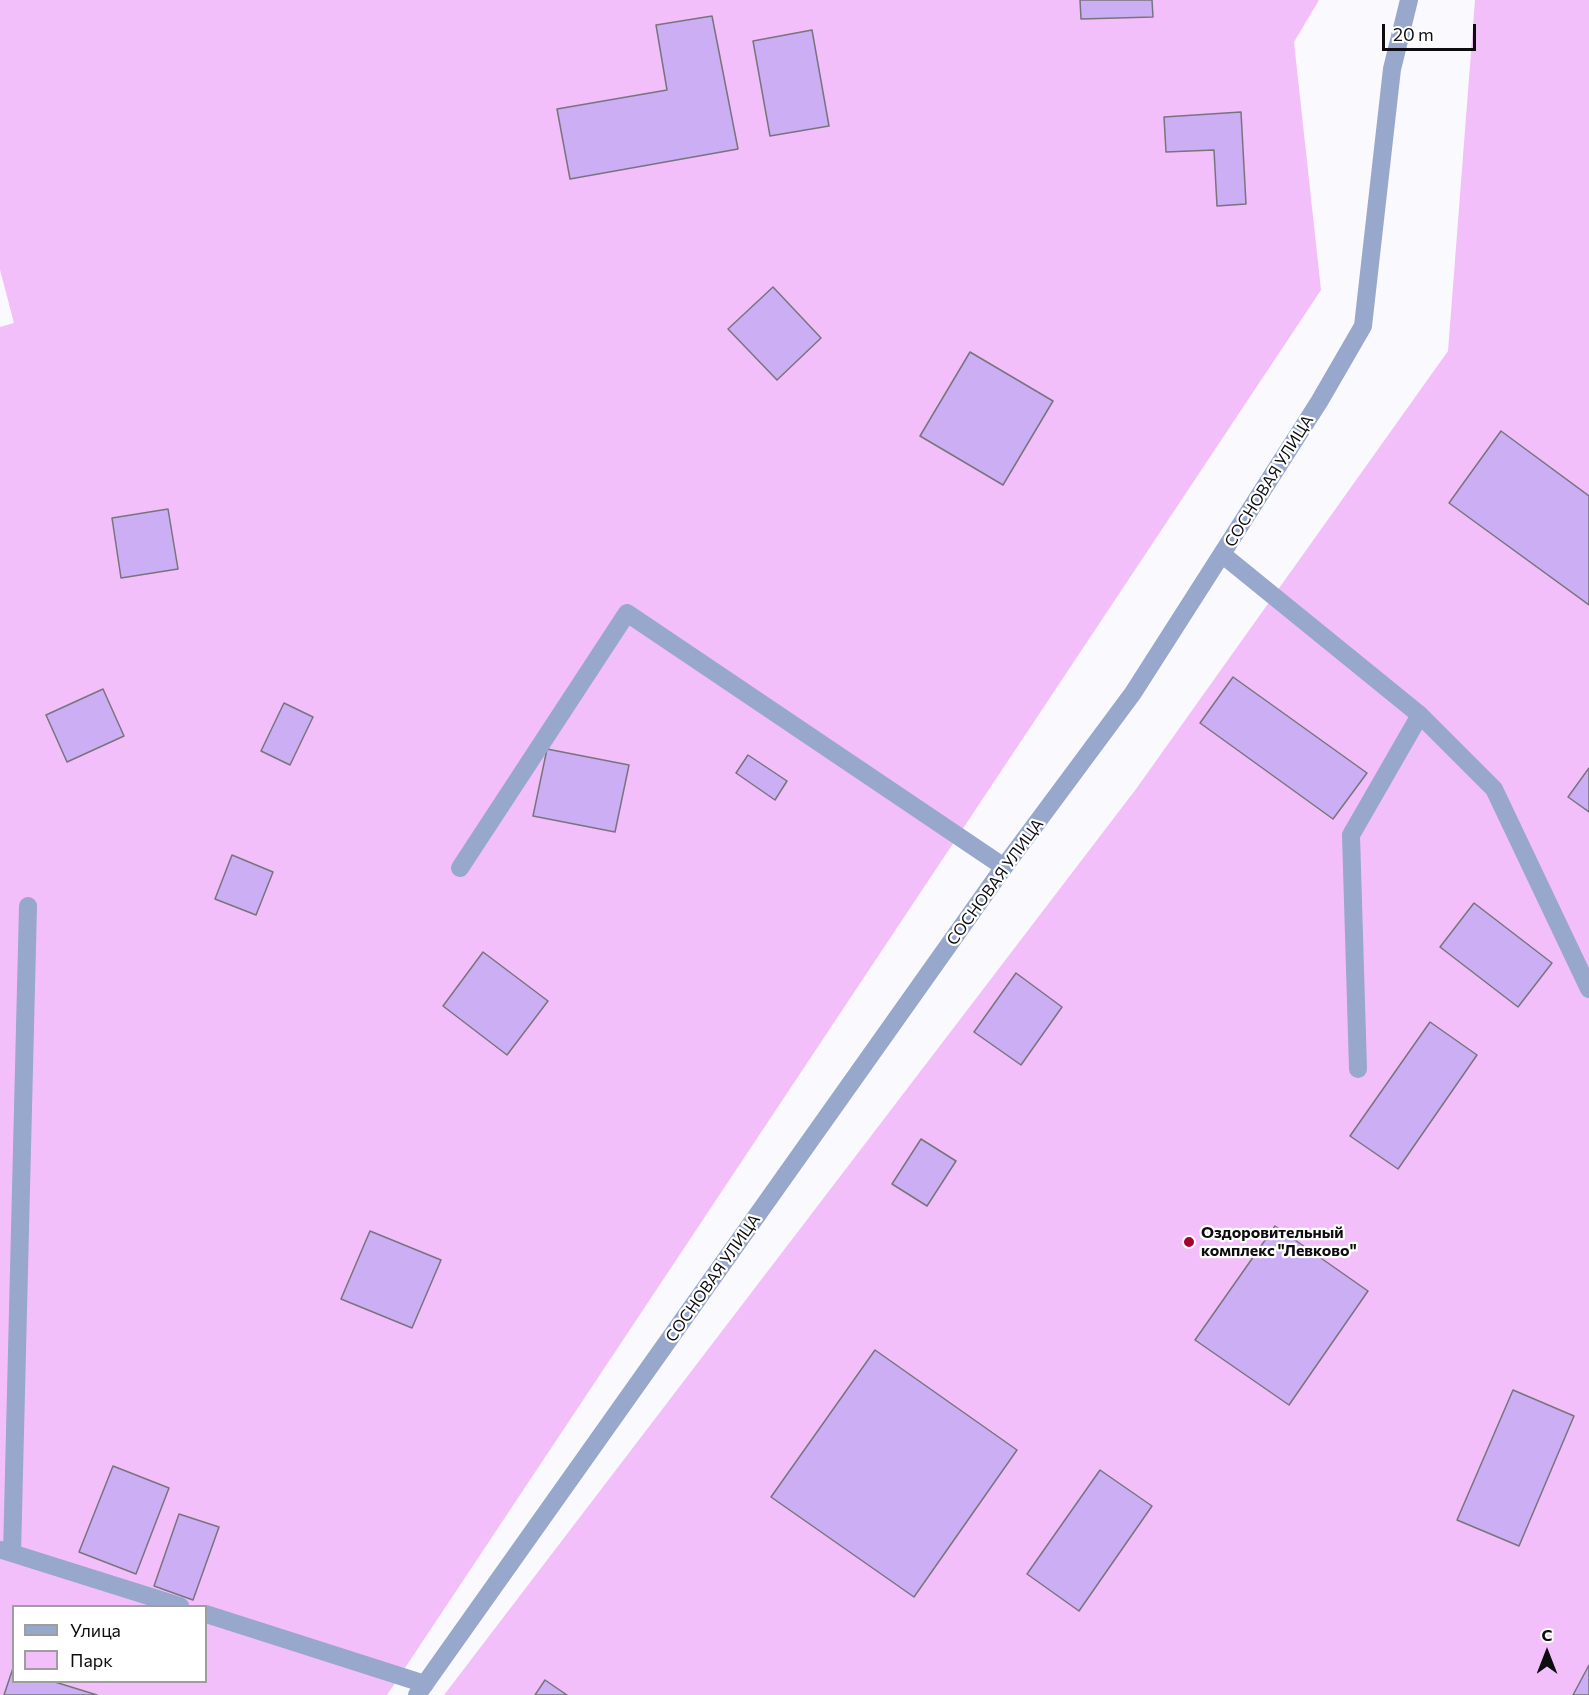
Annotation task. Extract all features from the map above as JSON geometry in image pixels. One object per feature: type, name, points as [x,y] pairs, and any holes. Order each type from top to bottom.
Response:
[{"type":"street","name":"СОСНОВАЯ УЛИЦА","points":[[421,1690],[1004,867],[1134,693],[1223,555],[1363,326],[1392,69],[1409,0]]},
{"type":"street","points":[[1223,555],[1420,715],[1494,789],[1589,989]]},
{"type":"street","points":[[460,868],[627,613],[1004,867]]},
{"type":"street","points":[[1358,1069],[1352,835],[1420,715]]},
{"type":"street","points":[[28,906],[6,1551],[177,1605]]},
{"type":"street","points":[[207,1614],[421,1690]]},
{"type":"green space","points":[[0,0],[1319,0],[1294,42],[1321,290],[387,1695],[0,1695],[0,327],[14,323],[0,270]]},
{"type":"green space","name":"Оздоровительный комплекс \"Левково\"","points":[[1475,0],[1589,0],[1589,1695],[444,1695],[1136,789],[1448,351]]},
{"type":"building","points":[[1080,0],[1152,0],[1153,17],[1081,19]]},
{"type":"building","points":[[712,16],[738,149],[570,179],[557,109],[667,90],[656,25]]},
{"type":"building","points":[[812,30],[829,126],[770,136],[753,41]]},
{"type":"building","points":[[1241,112],[1246,204],[1217,206],[1214,150],[1166,152],[1164,117]]},
{"type":"building","points":[[773,287],[821,338],[777,380],[728,329]]},
{"type":"building","points":[[970,352],[1053,401],[1003,485],[920,436]]},
{"type":"building","points":[[1501,431],[1589,496],[1589,605],[1449,503]]},
{"type":"building","points":[[168,509],[178,569],[121,578],[112,518]]},
{"type":"building","points":[[1233,677],[1367,773],[1333,819],[1200,723]]},
{"type":"building","points":[[103,689],[124,736],[67,762],[46,715]]},
{"type":"building","points":[[284,703],[313,717],[290,765],[261,751]]},
{"type":"building","points":[[547,749],[629,765],[615,832],[533,816]]},
{"type":"building","points":[[748,755],[787,781],[775,800],[736,773]]},
{"type":"building","points":[[1589,768],[1589,812],[1568,797]]},
{"type":"building","points":[[232,855],[273,872],[256,915],[215,899]]},
{"type":"building","points":[[1474,903],[1552,963],[1518,1007],[1440,947]]},
{"type":"building","points":[[483,952],[548,1001],[507,1055],[443,1006]]},
{"type":"building","points":[[1016,973],[1062,1007],[1021,1065],[974,1032]]},
{"type":"building","points":[[1430,1022],[1477,1055],[1398,1169],[1350,1136]]},
{"type":"building","points":[[921,1139],[956,1161],[927,1206],[892,1184]]},
{"type":"building","points":[[1275,1226],[1368,1291],[1289,1405],[1195,1340]]},
{"type":"building","points":[[370,1231],[441,1260],[412,1328],[341,1299]]},
{"type":"building","points":[[875,1350],[1017,1450],[914,1597],[771,1497]]},
{"type":"building","points":[[1513,1390],[1574,1416],[1519,1546],[1457,1520]]},
{"type":"building","points":[[113,1466],[169,1488],[136,1574],[79,1552]]},
{"type":"building","points":[[1100,1470],[1152,1506],[1079,1611],[1027,1574]]},
{"type":"building","points":[[179,1514],[219,1527],[193,1600],[154,1586]]},
{"type":"building","points":[[1589,1665],[1589,1695],[1573,1695]]},
{"type":"building","points":[[12,1671],[12,1683],[58,1683],[97,1695],[4,1695]]},
{"type":"building","points":[[545,1680],[567,1695],[535,1695]]},
{"type":"place","name":"Оздоровительный комплекс \"Левково\"","points":[[1189,1242]]}]
